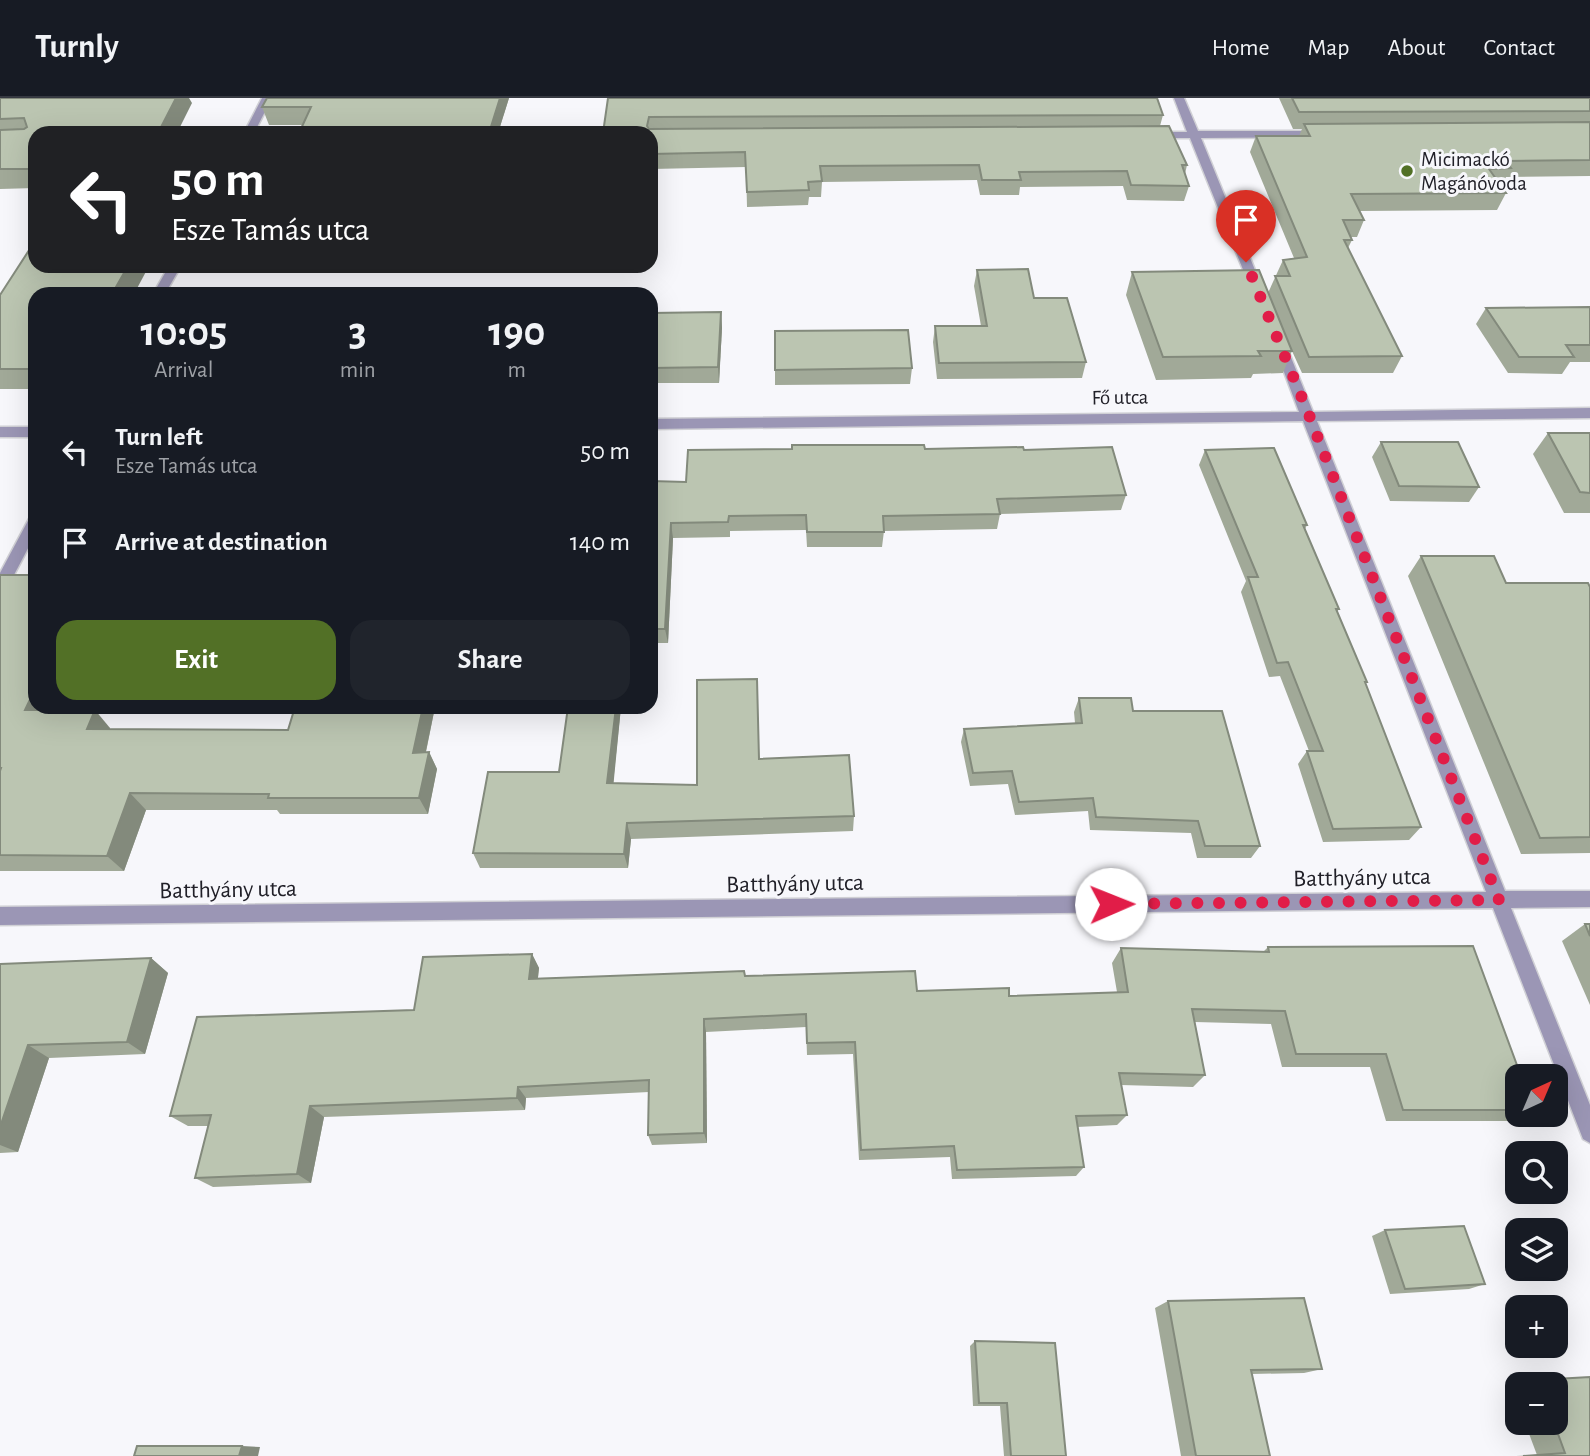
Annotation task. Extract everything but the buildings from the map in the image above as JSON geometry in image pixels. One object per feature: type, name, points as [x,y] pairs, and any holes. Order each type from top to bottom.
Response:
[{"type":"street","points":[[253,126],[268,98]]},
{"type":"street","points":[[1179,98],[1309,415],[1590,1132]]},
{"type":"street","points":[[1138,135],[1330,134]]},
{"type":"street","name":"Fő utca","points":[[658,424],[1590,413]]},
{"type":"street","points":[[0,432],[28,432]]},
{"type":"street","points":[[0,588],[28,534]]},
{"type":"street","name":"Batthyány utca","points":[[0,916],[1590,899]]},
{"type":"place","name":"Micimackó Magánóvoda","points":[[1407,171]]},
{"type":"route","points":[[1111,904],[1499,900],[1309,415],[1246,262]]}]
